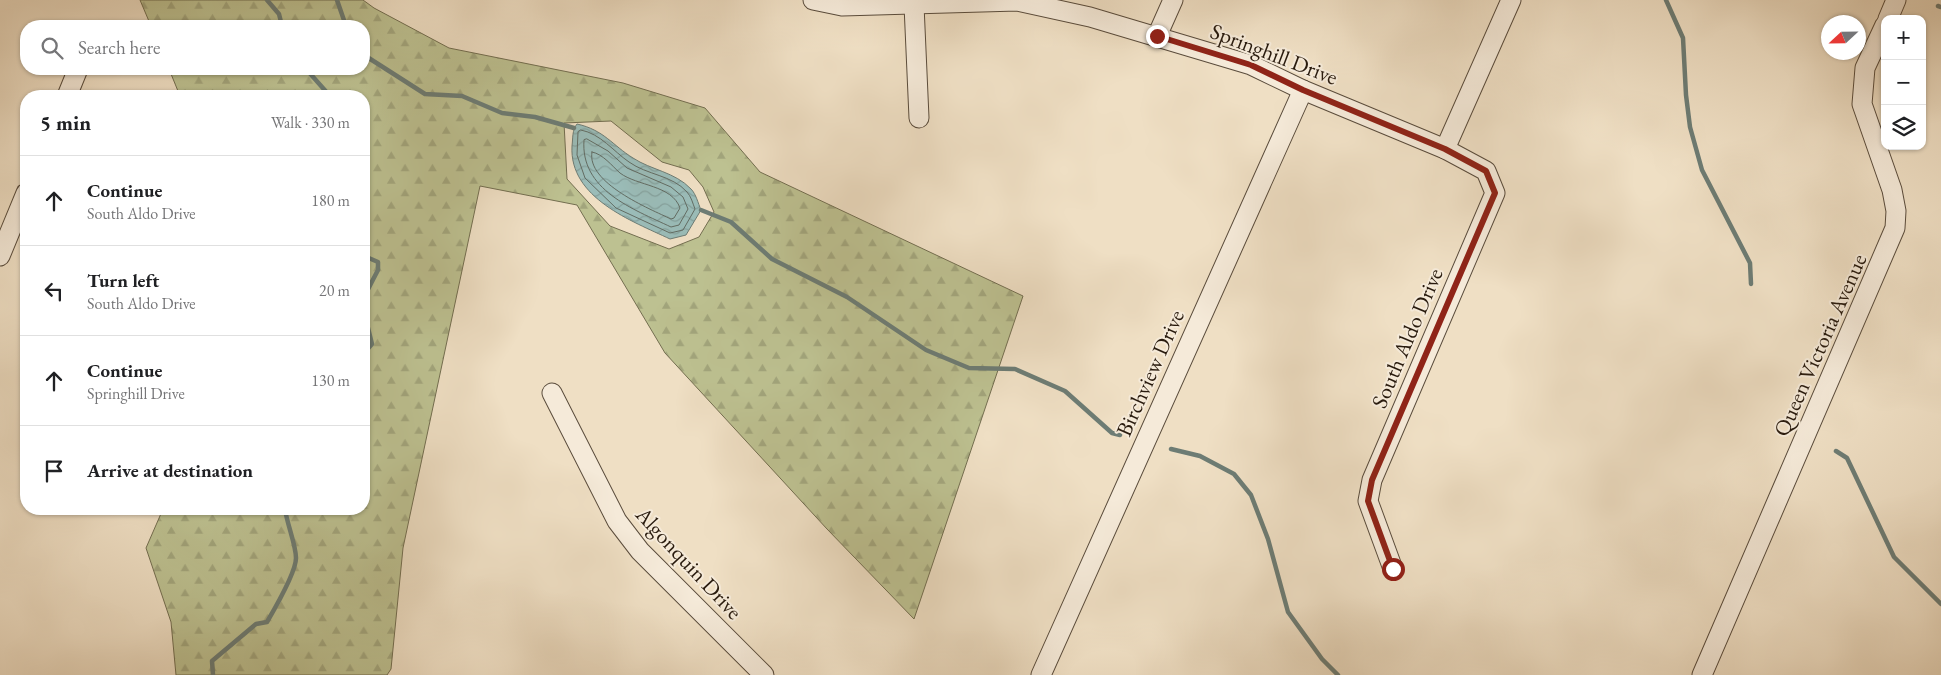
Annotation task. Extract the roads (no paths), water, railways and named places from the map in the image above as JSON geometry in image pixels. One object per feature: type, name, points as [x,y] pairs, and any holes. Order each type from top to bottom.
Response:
[{"type":"street","name":"Springhill Drive","points":[[813,0],[842,6],[1017,0],[1090,17],[1251,65],[1303,90],[1445,149]]},
{"type":"street","points":[[1157,36],[1173,0]]},
{"type":"street","points":[[1445,149],[1511,0]]},
{"type":"street","points":[[1890,15],[1896,0]]},
{"type":"street","points":[[914,5],[920,118]]},
{"type":"street","name":"Queen Victoria Avenue","points":[[1702,675],[1895,228],[1896,211],[1892,190],[1862,104],[1865,68],[1881,34]]},
{"type":"street","points":[[69,90],[76,75]]},
{"type":"street","name":"Birchview Drive","points":[[1041,675],[1303,90]]},
{"type":"street","name":"South Aldo Drive","points":[[1393,569],[1368,501],[1372,480],[1495,193],[1486,171],[1445,149]]},
{"type":"street","points":[[0,256],[20,208]]},
{"type":"street","name":"Algonquin Drive","points":[[552,393],[617,521],[640,551],[764,675]]},
{"type":"water","points":[[577,124],[594,130],[633,158],[678,179],[691,189],[696,196],[701,210],[686,235],[670,239],[622,215],[592,194],[581,180],[574,164],[572,146],[574,129]]},
{"type":"waterway","points":[[267,0],[279,14],[280,20]]},
{"type":"waterway","points":[[337,0],[344,20]]},
{"type":"waterway","points":[[1666,0],[1683,38],[1690,127],[1702,170],[1750,263],[1751,284]]},
{"type":"waterway","points":[[370,59],[425,94],[462,96],[502,113],[535,117],[574,128]]},
{"type":"waterway","points":[[311,75],[325,90]]},
{"type":"waterway","points":[[701,210],[731,222],[772,259],[847,297],[926,350],[969,368],[1015,369],[1065,391],[1112,433],[1120,435]]},
{"type":"waterway","points":[[370,259],[378,262],[378,270],[370,285]]},
{"type":"waterway","points":[[370,336],[372,344],[370,346]]},
{"type":"waterway","points":[[1171,449],[1200,456],[1234,474],[1251,495],[1268,539],[1288,612],[1322,659],[1338,675]]},
{"type":"waterway","points":[[1836,451],[1847,458],[1894,557],[1941,604]]},
{"type":"waterway","points":[[213,675],[212,661],[256,624],[267,622],[289,581],[296,558],[286,515]]}]
